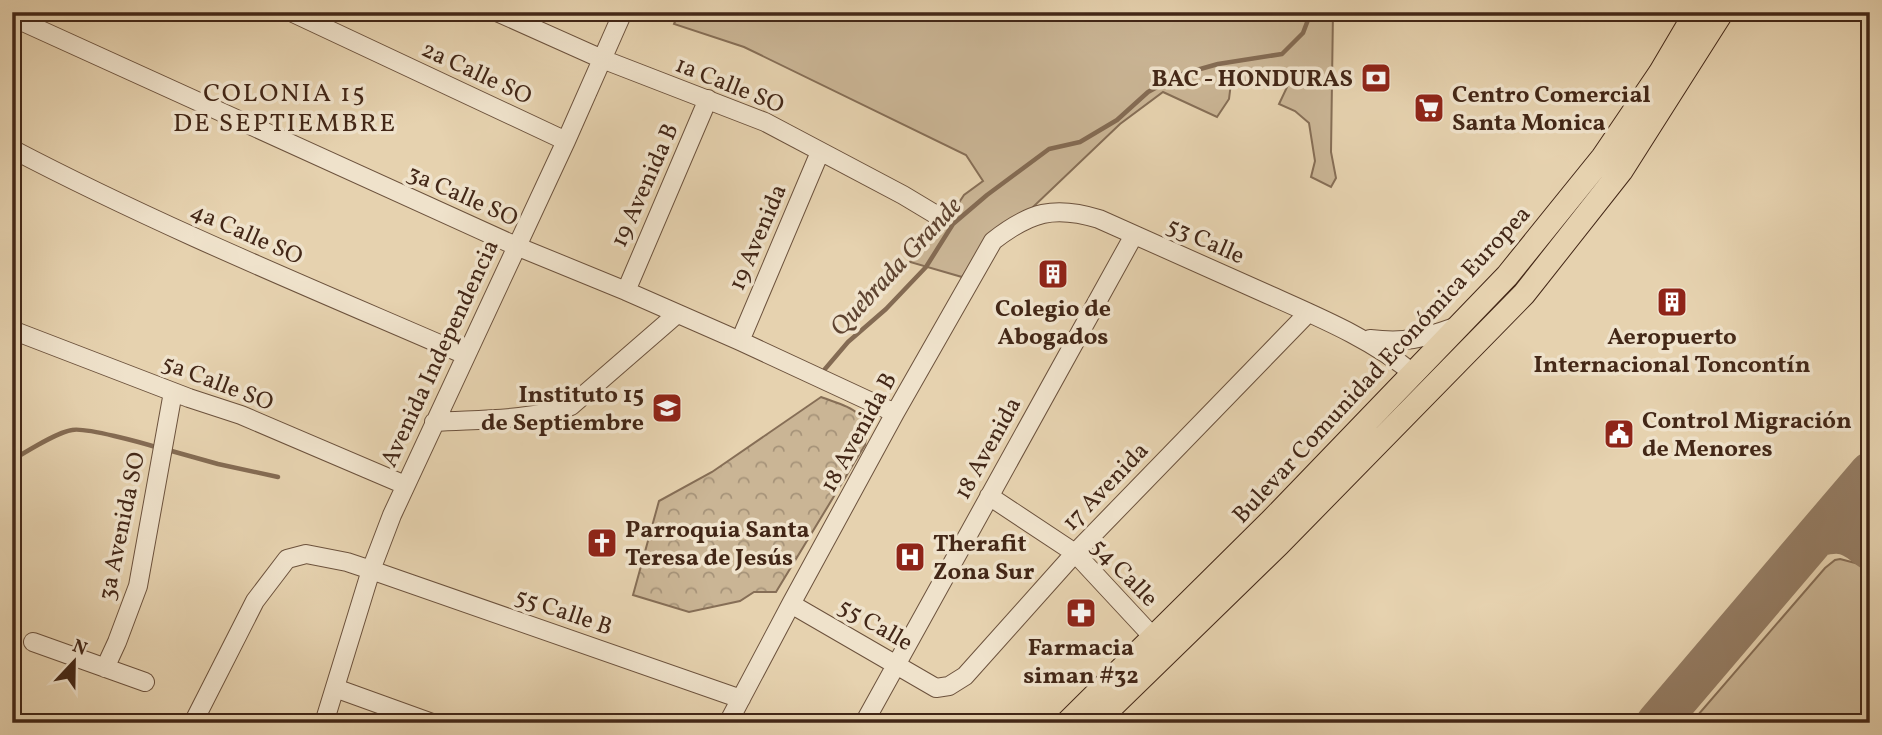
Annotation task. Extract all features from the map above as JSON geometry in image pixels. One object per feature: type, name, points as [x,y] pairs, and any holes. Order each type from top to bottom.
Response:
[{"type":"main road","name":"Bulevar Comunidad Económica Europea","points":[[1067,723],[1270,522],[1507,276],[1603,158],[1660,73],[1696,12]]},
{"type":"main road","name":"Bulevar Comunidad Económica Europea","points":[[1095,723],[1279,544],[1524,294],[1621,171],[1723,12]]},
{"type":"street","name":"2a Calle SO","points":[[291,12],[566,141]]},
{"type":"street","name":"1a Calle SO","points":[[496,12],[602,59],[765,121],[938,216]]},
{"type":"street","name":"Avenida Independencia","points":[[324,723],[371,570],[405,485],[566,141],[623,12]]},
{"type":"street","name":"3a Calle SO","points":[[12,17],[516,246],[740,341],[895,413]]},
{"type":"street","name":"19 Avenida B","points":[[626,291],[708,99]]},
{"type":"street","name":"4a Calle SO","points":[[12,149],[215,247],[465,355]]},
{"type":"street","name":"19 Avenida","points":[[740,341],[820,152]]},
{"type":"street","name":"53 Calle","points":[[1028,218],[1047,212],[1068,211],[1100,219],[1359,337],[1390,355],[1414,374]]},
{"type":"street","name":"18 Avenida B","points":[[728,723],[895,413],[993,241],[1028,218]]},
{"type":"street","name":"18 Avenida","points":[[864,723],[1134,234]]},
{"type":"street","name":"17 Avenida","points":[[936,688],[949,686],[965,676],[1074,553],[1308,313]]},
{"type":"street","points":[[434,422],[520,416],[571,406],[677,314]]},
{"type":"street","name":"53 Calle","points":[[1359,337],[1393,341],[1427,337],[1460,325]]},
{"type":"street","name":"5a Calle SO","points":[[12,330],[173,392],[241,415],[405,485]]},
{"type":"street","name":"3a Avenida SO","points":[[105,668],[138,586],[173,392]]},
{"type":"street","name":"54 Calle","points":[[989,496],[1074,553],[1154,638]]},
{"type":"street","name":"55 Calle B","points":[[193,723],[255,601],[287,559],[306,554],[371,570],[741,699]]},
{"type":"street","name":"55 Calle","points":[[791,604],[936,688]]},
{"type":"street","points":[[33,642],[145,682]]},
{"type":"street","points":[[335,688],[432,723]]},
{"type":"green space","points":[[679,12],[1333,12],[1331,152],[1336,178],[1331,187],[1311,177],[1315,161],[1309,123],[1295,111],[1279,104],[1289,83],[1276,76],[1231,83],[1229,99],[1217,117],[1163,92],[1120,124],[1032,208],[993,232],[962,277],[910,262],[938,216],[956,207],[964,195],[983,181],[966,155],[744,47],[674,24]]},
{"type":"green space","points":[[821,397],[848,407],[861,417],[865,424],[865,445],[776,592],[754,592],[740,601],[689,612],[633,595],[659,501],[712,472]]},
{"type":"green space","points":[[1840,559],[1859,564],[1870,572],[1870,719],[1866,723],[1691,723],[1825,568]]},
{"type":"waterway","name":"Quebrada Grande","points":[[825,369],[848,342],[886,309],[926,267],[953,224],[1049,149],[1080,142],[1117,120],[1148,92],[1179,75],[1218,64],[1282,54],[1303,33],[1311,12]]},
{"type":"waterway","name":"Quebrada Grande","points":[[12,460],[50,438],[72,430],[101,433],[159,448]]},
{"type":"waterway","name":"Quebrada Grande","points":[[168,450],[278,477]]},
{"type":"taxiway","points":[[1657,723],[1870,473]]},
{"type":"taxiway","points":[[1817,536],[1845,534],[1870,549]]},
{"type":"place","name":"BAC - HONDURAS","points":[[1376,78]]},
{"type":"place","name":"Centro Comercial Santa Monica","points":[[1429,108]]},
{"type":"place","name":"Colegio de Abogados","points":[[1053,274]]},
{"type":"place","name":"Aeropuerto Internacional Toncontín","points":[[1672,302]]},
{"type":"place","name":"Instituto 15 de Septiembre","points":[[667,408]]},
{"type":"place","name":"Control Migración de Menores","points":[[1619,434]]},
{"type":"place","name":"Parroquia Santa Teresa de Jesús","points":[[602,543]]},
{"type":"place","name":"Therafit Zona Sur","points":[[910,557]]},
{"type":"place","name":"Farmacia siman #32","points":[[1081,613]]},
{"type":"district","name":"COLONIA 15 DE SEPTIEMBRE","points":[[285,107]]}]
